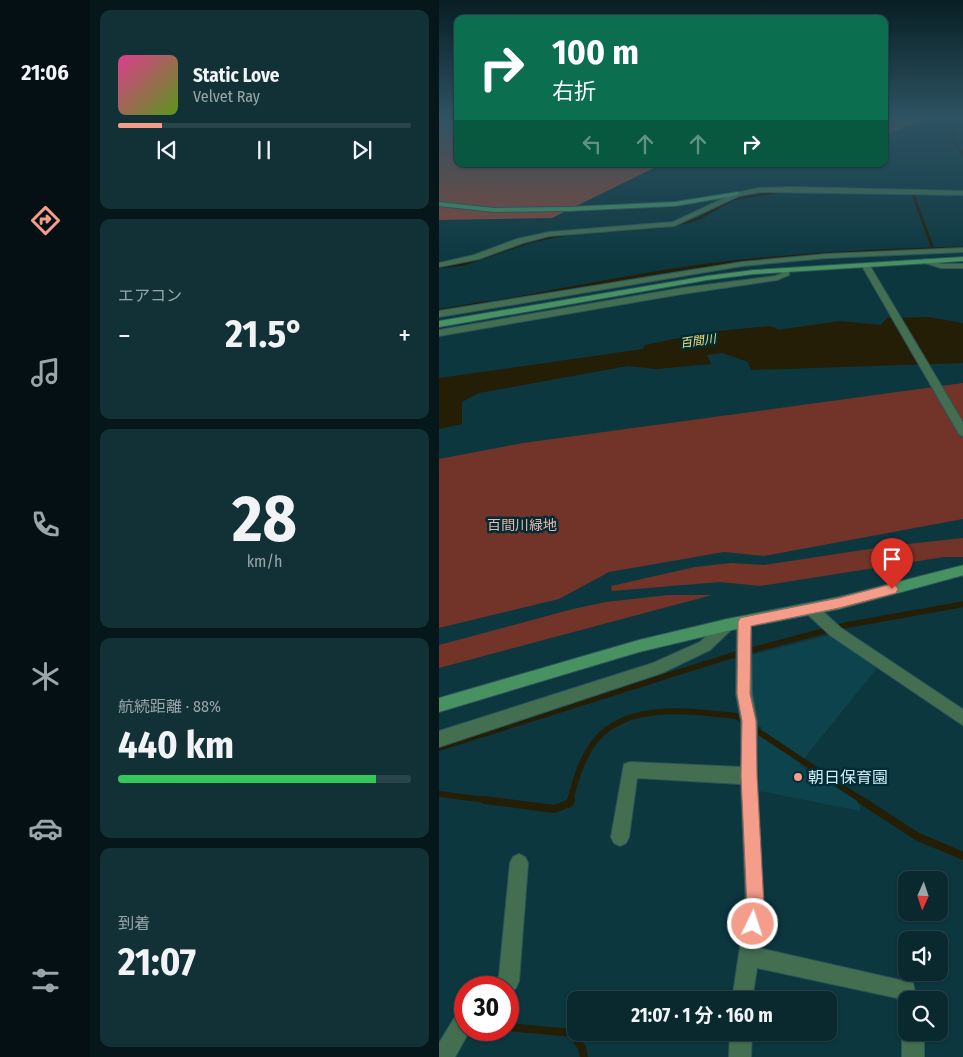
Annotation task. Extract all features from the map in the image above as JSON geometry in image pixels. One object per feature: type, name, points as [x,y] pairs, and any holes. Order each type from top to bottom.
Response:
[{"type":"street","points":[[439,204],[494,210],[558,209],[675,204],[737,194],[792,189],[963,193]]},
{"type":"street","points":[[439,265],[476,257],[520,241],[549,234],[675,224],[737,194]]},
{"type":"street","points":[[439,314],[742,264],[827,256],[963,250]]},
{"type":"street","points":[[439,324],[707,278],[786,270],[867,269],[928,261],[963,259]]},
{"type":"street","points":[[928,261],[941,266],[963,266]]},
{"type":"street","points":[[867,269],[963,434]]},
{"type":"street","points":[[439,333],[683,291],[777,278],[785,275],[786,270]]},
{"type":"street","points":[[439,705],[639,646],[727,625],[811,609],[963,570]]},
{"type":"street","points":[[811,609],[832,629],[963,719]]},
{"type":"street","points":[[743,991],[755,908],[749,776],[749,728],[743,694],[744,622]]},
{"type":"street","points":[[439,739],[657,668],[705,646],[727,625]]},
{"type":"street","points":[[620,837],[630,770],[749,776]]},
{"type":"street","points":[[509,976],[519,863]]},
{"type":"street","points":[[749,956],[905,991]]},
{"type":"street","points":[[443,1057],[454,1038]]},
{"type":"street","points":[[740,1057],[741,1041]]},
{"type":"street","points":[[913,1041],[913,1057]]},
{"type":"shaded area","points":[[439,167],[655,167],[552,218],[439,220]]},
{"type":"shaded area","points":[[928,317],[963,323],[963,363],[751,370],[748,362],[722,353],[707,355],[711,364],[657,369],[628,366],[479,393],[462,402],[462,424],[439,429],[439,378],[840,321],[881,325],[887,318]]},
{"type":"shaded area","points":[[830,635],[877,668],[799,765],[859,802],[860,811],[759,791],[758,737],[762,728],[754,722],[752,655]]},
{"type":"green space","name":"百間川緑地","points":[[963,383],[963,519],[764,556],[724,552],[609,572],[559,599],[439,628],[439,459],[523,443]]},
{"type":"green space","points":[[963,538],[963,557],[944,557],[760,586],[720,582],[612,591],[611,586],[695,567],[731,563],[764,565],[889,546]]},
{"type":"green space","points":[[668,595],[712,595],[439,668],[439,645],[573,609],[606,602]]},
{"type":"waterway","points":[[732,200],[780,192]]},
{"type":"waterway","points":[[916,201],[913,194],[918,194]]},
{"type":"waterway","points":[[668,226],[698,219],[732,200]]},
{"type":"waterway","points":[[915,200],[933,249]]},
{"type":"waterway","points":[[608,231],[660,227]]},
{"type":"waterway","points":[[439,267],[464,264],[532,241],[567,234]]},
{"type":"waterway","points":[[933,249],[963,248]]},
{"type":"waterway","points":[[479,305],[630,277],[715,264],[821,254],[933,249]]},
{"type":"waterway","points":[[439,311],[487,303]]},
{"type":"waterway","name":"百間川","points":[[653,350],[708,339],[768,333]]},
{"type":"waterway","points":[[439,748],[730,656],[847,625],[964,604]]},
{"type":"waterway","points":[[570,801],[586,754],[603,733],[619,722],[637,715],[677,711],[736,716],[744,721]]},
{"type":"waterway","points":[[753,728],[863,801]]},
{"type":"waterway","points":[[439,794],[494,801]]},
{"type":"waterway","points":[[485,800],[554,809],[570,803],[571,800]]},
{"type":"waterway","points":[[861,800],[918,837],[964,856]]},
{"type":"waterway","points":[[519,1028],[572,1033],[582,1048],[584,1057]]},
{"type":"place","name":"朝日保育園","points":[[798,777]]},
{"type":"route","points":[[753,924],[755,908],[749,776],[749,721],[743,694],[744,622],[839,603],[892,589]]}]
